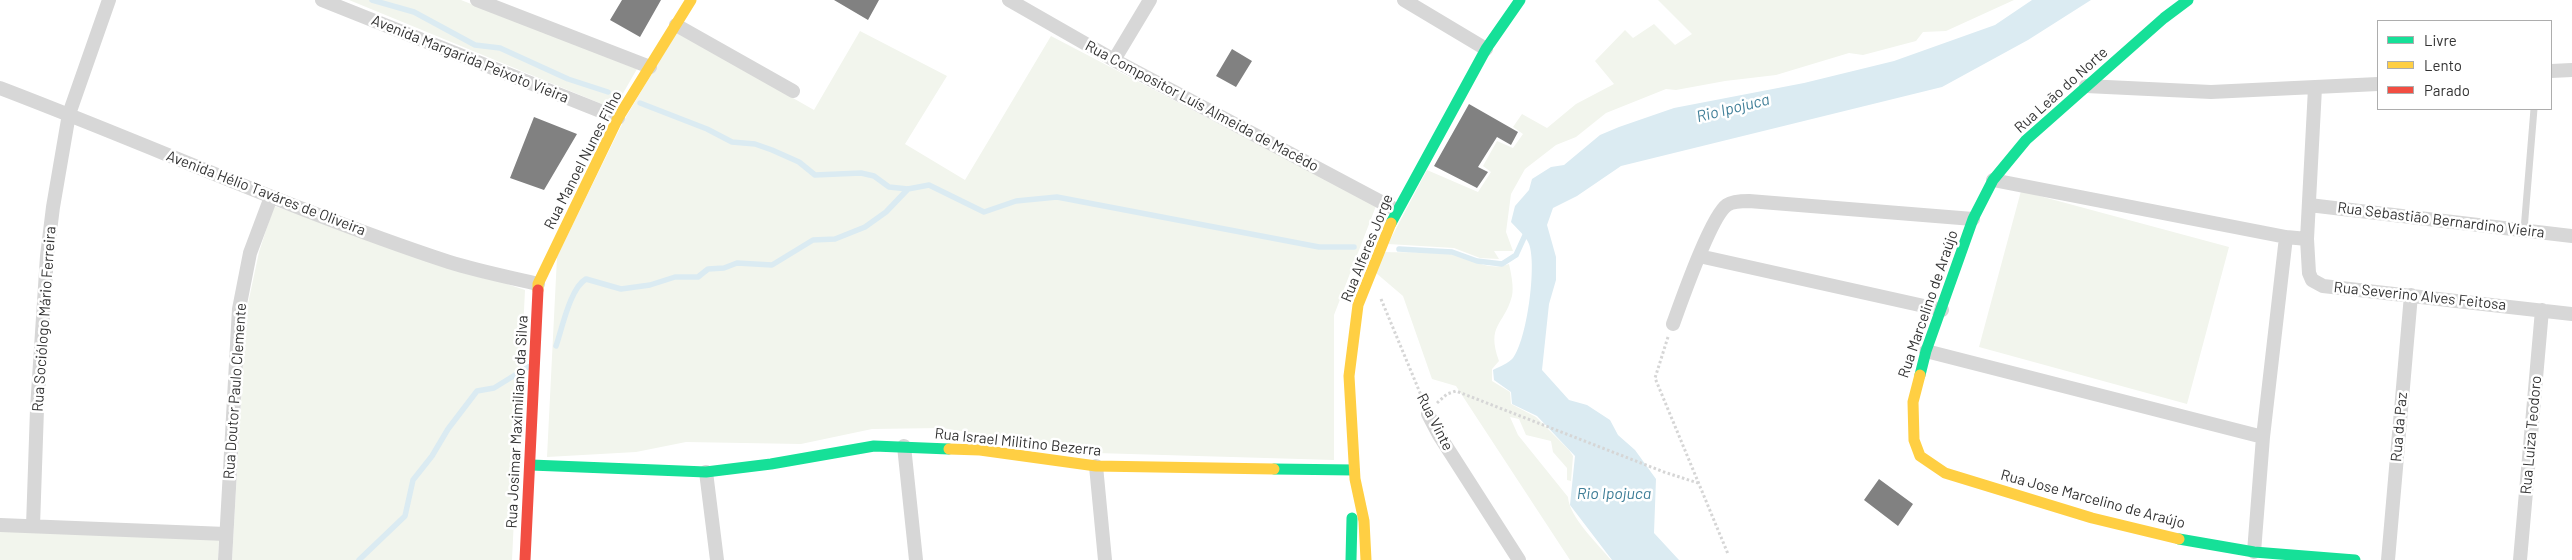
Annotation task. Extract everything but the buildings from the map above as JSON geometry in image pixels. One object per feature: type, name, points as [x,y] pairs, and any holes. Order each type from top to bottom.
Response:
[{"type":"street","name":"Rua Sociólogo Mário Ferreira","points":[[33,526],[37,409],[47,256],[68,114],[109,0]]},
{"type":"street","name":"Avenida Margarida Peixoto Vieira","points":[[322,0],[618,118]]},
{"type":"street","points":[[477,0],[650,67]]},
{"type":"street","name":"Rua Manoel Nunes Filho","points":[[538,284],[618,118],[691,0]]},
{"type":"street","name":"Rua Compositor Luís Almeida de Macêdo","points":[[1009,0],[1114,60],[1396,210]]},
{"type":"street","points":[[1114,60],[1150,0]]},
{"type":"street","points":[[1404,0],[1486,49]]},
{"type":"street","name":"Rua Alferes Jorge","points":[[1354,475],[1349,376],[1351,345],[1358,305],[1396,210],[1486,49],[1520,0]]},
{"type":"street","name":"Rua Leão do Norte","points":[[1973,219],[1993,180],[2026,140],[2164,18],[2188,0]]},
{"type":"street","points":[[676,25],[793,91]]},
{"type":"street","points":[[2552,71],[2572,70]]},
{"type":"street","points":[[2086,86],[2211,92],[2377,84]]},
{"type":"street","name":"Avenida Hélio Taváres de Oliveira","points":[[0,88],[271,197],[451,262],[538,284]]},
{"type":"street","name":"Rua Severino Alves Feitosa","points":[[2315,88],[2307,239],[2309,273],[2316,284],[2572,314]]},
{"type":"street","points":[[1993,180],[2286,237],[2307,239]]},
{"type":"street","name":"Rua Doutor Paulo Clemente","points":[[225,560],[239,309],[250,253],[271,197]]},
{"type":"street","points":[[1673,324],[1698,256],[1722,209],[1728,203],[1750,201],[1973,219]]},
{"type":"street","name":"Rua Sebastião Bernardino Vieira","points":[[2309,205],[2572,236]]},
{"type":"street","name":"Rua Marcelino de Araújo","points":[[1920,456],[1912,435],[1912,418],[1917,380],[1973,219]]},
{"type":"street","points":[[2254,552],[2263,437],[2286,237]]},
{"type":"street","points":[[1698,256],[1942,310]]},
{"type":"street","name":"Rua Josimar Maximiliano da Silva","points":[[525,560],[531,465],[538,284]]},
{"type":"street","name":"Rua da Paz","points":[[2388,560],[2411,295]]},
{"type":"street","name":"Rua Luiza Teodoro","points":[[2520,560],[2542,310]]},
{"type":"street","points":[[1926,351],[2263,437]]},
{"type":"street","name":"Rua Vinte","points":[[1428,414],[1519,560]]},
{"type":"street","name":"Rua Israel Militino Bezerra","points":[[531,465],[706,472],[771,464],[847,449],[874,446],[904,446],[980,450],[1096,466],[1354,475]]},
{"type":"street","points":[[904,446],[916,560]]},
{"type":"street","name":"Rua Jose Marcelino de Araújo","points":[[1920,456],[1945,472],[2092,518],[2169,537],[2254,552],[2355,560]]},
{"type":"street","points":[[1096,466],[1104,560]]},
{"type":"street","points":[[706,472],[717,560]]},
{"type":"street","points":[[1351,560],[1354,475]]},
{"type":"street","points":[[1354,475],[1364,521],[1366,560]]},
{"type":"street","points":[[0,525],[226,534]]},
{"type":"street","points":[[1506,539],[1507,560]]},
{"type":"lane","points":[[2524,230],[2534,110]]},
{"type":"path","name":"Rua Vinte","points":[[1370,273],[1428,414]]},
{"type":"path","points":[[1673,324],[1655,378],[1728,554]]},
{"type":"path","points":[[1428,414],[1447,394],[1456,391],[1664,472],[1698,482]]},
{"type":"shaded area","points":[[349,0],[461,0],[637,69],[614,109]]},
{"type":"shaded area","points":[[1658,0],[2014,0],[1946,31],[1923,32],[1916,41],[1863,55],[1849,53],[1776,75],[1725,81],[1676,90],[1666,89],[1606,113],[1576,137],[1556,145],[1525,169],[1511,194],[1506,232],[1513,251],[1494,251],[1499,259],[1480,258],[1454,248],[1388,244],[1427,170],[1478,192],[1491,172],[1483,166],[1497,141],[1513,148],[1523,134],[1513,127],[1522,114],[1547,128],[1576,104],[1614,84],[1595,61],[1625,30],[1633,38],[1654,24],[1675,45],[1692,34]]},
{"type":"shaded area","points":[[860,31],[947,76],[905,144],[965,180],[1051,36],[1376,206],[1334,315],[1334,460],[1096,453],[942,428],[872,429],[801,444],[686,442],[636,452],[547,457],[557,257],[624,120],[677,32],[814,110]]},
{"type":"shaded area","points":[[2021,191],[2229,247],[2187,404],[1979,347]]},
{"type":"shaded area","points":[[274,206],[525,290],[512,560],[232,560],[246,313],[259,252]]},
{"type":"shaded area","points":[[1384,252],[1442,253],[1479,264],[1502,266],[1509,264],[1513,292],[1509,306],[1495,332],[1495,349],[1499,361],[1492,369],[1492,381],[1510,392],[1511,404],[1536,417],[1573,456],[1571,481],[1567,480],[1567,468],[1553,452],[1551,441],[1526,435],[1519,419],[1510,417],[1518,435],[1568,497],[1573,513],[1579,522],[1611,560],[1570,560],[1456,386],[1432,379],[1403,296],[1376,273]]},
{"type":"shaded area","points":[[0,531],[219,539],[218,560],[0,560]]},
{"type":"water","name":"Rio Ipojuca","points":[[2032,0],[2091,0],[2028,40],[1942,87],[1621,166],[1577,196],[1553,208],[1547,225],[1556,257],[1556,280],[1549,304],[1542,370],[1569,400],[1587,405],[1610,420],[1618,435],[1635,450],[1656,479],[1654,533],[1679,560],[1612,560],[1570,505],[1575,456],[1537,416],[1512,404],[1511,392],[1494,380],[1493,370],[1513,358],[1523,336],[1531,285],[1531,254],[1528,241],[1511,222],[1515,206],[1529,190],[1532,179],[1551,167],[1564,165],[1600,135],[1619,127],[1674,108],[1804,83],[1894,61],[1995,25]]},
{"type":"waterway","points":[[372,0],[414,12],[475,45],[500,48],[568,79],[608,92]]},
{"type":"waterway","points":[[640,103],[707,129],[732,142],[755,144],[772,150],[799,162],[815,175],[861,173],[874,176],[889,187],[908,189],[929,185],[984,212],[1016,201],[1057,197],[1319,247],[1354,247]]},
{"type":"waterway","points":[[556,346],[575,291],[586,279],[621,289],[650,285],[675,277],[698,277],[708,269],[724,268],[737,263],[772,265],[813,240],[835,239],[865,227],[886,212],[908,189]]},
{"type":"waterway","points":[[1399,249],[1452,252],[1477,261],[1502,264],[1516,255],[1527,231]]},
{"type":"waterway","points":[[359,560],[405,516],[413,480],[477,391],[494,388],[528,367]]},
{"type":"traffic: fast","points":[[1391,223],[1486,49],[1520,0]]},
{"type":"traffic: fast","points":[[1920,375],[1926,351],[1973,219],[1993,180],[2026,140],[2164,18],[2188,0]]},
{"type":"traffic: fast","points":[[531,465],[706,472],[771,464],[874,446],[949,449]]},
{"type":"traffic: fast","points":[[1274,469],[1354,470]]},
{"type":"traffic: fast","points":[[1351,560],[1352,518]]},
{"type":"traffic: fast","points":[[2179,539],[2254,552],[2355,560]]},
{"type":"traffic: slow","points":[[538,290],[538,284],[618,118],[691,0]]},
{"type":"traffic: slow","points":[[1366,560],[1364,521],[1355,479],[1349,376],[1358,305],[1391,223]]},
{"type":"traffic: slow","points":[[1920,375],[1913,402],[1914,440],[1920,456],[1945,473],[2092,518],[2179,539]]},
{"type":"traffic: slow","points":[[949,449],[980,450],[1096,466],[1274,469]]},
{"type":"traffic: jam","points":[[525,560],[538,290]]}]
